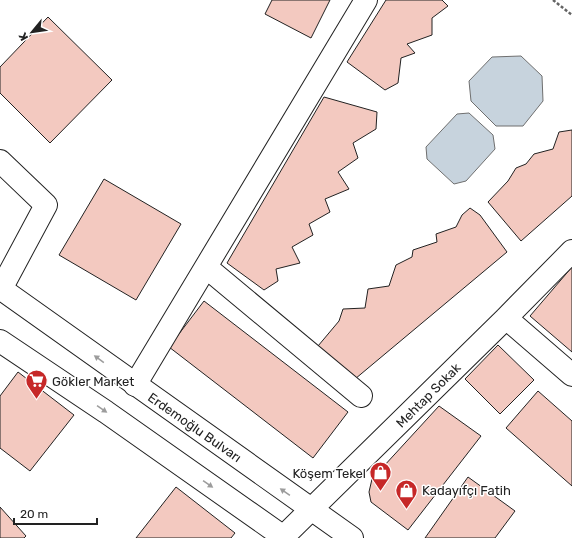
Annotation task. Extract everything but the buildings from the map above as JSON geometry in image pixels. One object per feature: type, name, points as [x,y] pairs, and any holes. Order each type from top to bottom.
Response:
[{"type":"main road","points":[[135,385],[366,0]]},
{"type":"main road","points":[[0,161],[46,204],[1,288]]},
{"type":"main road","name":"Mehtap Sokak","points":[[283,538],[572,251]]},
{"type":"main road","points":[[206,267],[360,396]]},
{"type":"main road","name":"Erdemoğlu Bulvarı","points":[[1,288],[135,385],[352,538]]},
{"type":"main road","points":[[506,318],[572,375]]},
{"type":"main road","points":[[0,341],[106,412],[283,538]]},
{"type":"path","points":[[553,0],[572,15]]},
{"type":"shaded area","points":[[521,56],[542,76],[543,101],[523,126],[496,126],[471,101],[469,81],[492,57]]},
{"type":"shaded area","points":[[469,113],[493,135],[495,149],[466,181],[454,184],[427,159],[426,147],[457,114]]},
{"type":"place","name":"Gökler Market","points":[[36,400]]},
{"type":"place","name":"Köşem Tekel","points":[[381,492]]},
{"type":"place","name":"Kadayıfçı Fatih","points":[[407,510]]}]
